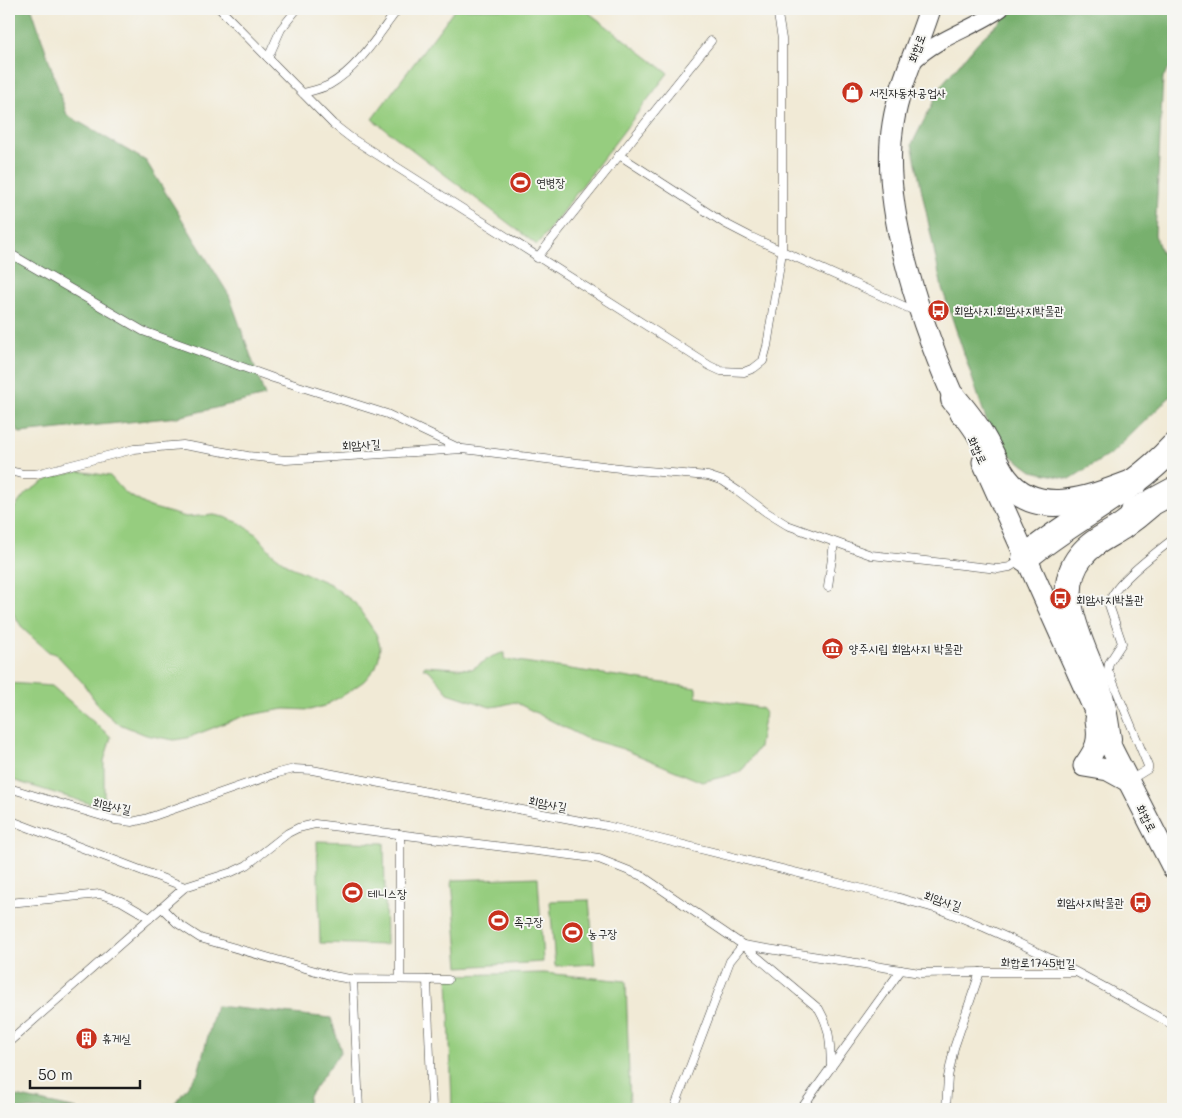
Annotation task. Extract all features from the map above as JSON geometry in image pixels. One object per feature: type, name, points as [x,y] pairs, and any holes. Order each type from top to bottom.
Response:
[{"type":"highway","points":[[954,399],[982,437],[1006,480],[1028,498],[1043,503],[1071,502],[1135,482]]},
{"type":"highway","points":[[1025,558],[1045,542],[1135,482],[1173,447]]},
{"type":"highway","points":[[1025,558],[1061,546],[1149,505],[1173,491]]},
{"type":"highway","points":[[1108,739],[1100,693],[1070,606],[1069,582],[1075,564],[1091,546],[1129,522],[1149,505]]},
{"type":"main road","name":"화합로","points":[[930,27],[910,65],[893,123],[890,145],[892,186],[905,258],[921,314],[954,399],[1094,710],[1173,868]]},
{"type":"main road","points":[[1094,710],[1098,731],[1096,748],[1084,766],[1108,770],[1128,781]]},
{"type":"street","points":[[930,27],[988,18],[1001,9]]},
{"type":"lane","points":[[220,9],[333,124],[351,138],[537,258],[710,366],[721,371],[744,372],[754,368],[763,361],[782,252],[782,40],[777,9]]},
{"type":"lane","points":[[268,58],[281,28],[297,9]]},
{"type":"lane","points":[[303,93],[327,86],[345,75],[398,9]]},
{"type":"lane","points":[[537,258],[711,41]]},
{"type":"lane","points":[[619,155],[724,223],[782,252],[921,314]]},
{"type":"lane","points":[[9,253],[142,331],[273,378],[387,414],[463,449]]},
{"type":"lane","name":"회암사길","points":[[9,471],[36,474],[134,449],[183,445],[248,456],[286,460],[463,449],[636,470],[708,476],[723,481],[738,490],[766,512],[787,525],[871,555],[998,569],[1010,567],[1025,558]]},
{"type":"lane","points":[[1128,781],[1145,772],[1148,766],[1108,670],[1109,663],[1122,643],[1109,600],[1115,590],[1148,559],[1173,540]]},
{"type":"lane","points":[[828,587],[834,543]]},
{"type":"lane","name":"회암사길","points":[[9,788],[115,820],[132,822],[278,773],[294,769],[312,770],[608,826],[896,897],[942,911],[985,928],[1076,972]]},
{"type":"lane","points":[[9,820],[185,887]]},
{"type":"lane","points":[[9,1042],[185,887],[232,872],[247,865],[288,834],[315,824],[599,859],[642,876],[743,945],[820,1009],[827,1023],[831,1068]]},
{"type":"lane","points":[[400,834],[400,979]]},
{"type":"lane","points":[[9,903],[100,894],[120,901],[150,918]]},
{"type":"lane","points":[[162,908],[177,924],[200,938],[333,976],[353,979],[448,980]]},
{"type":"lane","points":[[674,1109],[730,961],[736,951],[743,945]]},
{"type":"lane","name":"화합로1745번길","points":[[743,945],[920,973],[1076,972],[1173,1025]]},
{"type":"lane","points":[[801,1109],[901,970]]},
{"type":"lane","points":[[946,1109],[948,1078],[954,1048],[980,972]]},
{"type":"lane","points":[[353,979],[359,1109]]},
{"type":"lane","points":[[427,980],[432,1109]]},
{"type":"green space","points":[[9,9],[32,9],[67,115],[146,161],[229,295],[265,396],[178,417],[20,433],[9,419]]},
{"type":"green space","name":"연병장","points":[[455,9],[584,9],[668,73],[537,245],[372,119]]},
{"type":"green space","points":[[1014,9],[1173,9],[1173,63],[1163,77],[1155,235],[1162,254],[1173,266],[1173,394],[1112,453],[1070,479],[1032,471],[994,443],[942,288],[912,144],[943,83],[979,41]]},
{"type":"green space","points":[[78,471],[110,476],[125,493],[150,507],[186,517],[214,515],[240,523],[256,534],[272,553],[289,566],[330,584],[355,603],[376,634],[380,646],[376,667],[364,681],[324,706],[310,710],[285,709],[241,717],[187,738],[174,740],[146,735],[117,723],[101,709],[82,682],[56,654],[49,652],[23,629],[9,607],[9,515],[26,493],[50,478]]},
{"type":"green space","points":[[504,653],[504,659],[696,688],[696,697],[761,708],[765,713],[759,747],[744,768],[738,773],[702,782],[623,749],[585,738],[515,702],[490,707],[448,693],[430,671],[423,668],[425,666],[472,669],[493,656]]},
{"type":"green space","points":[[9,683],[52,686],[111,737],[104,761],[104,808],[9,779]]},
{"type":"green space","name":"테니스장","points":[[317,841],[384,843],[386,945],[320,943]]},
{"type":"green space","name":"족구장","points":[[538,877],[543,962],[459,967],[452,880]]},
{"type":"green space","name":"농구장","points":[[589,900],[595,964],[555,966],[550,901]]},
{"type":"green space","points":[[544,973],[626,981],[630,1109],[452,1109],[448,975]]},
{"type":"green space","points":[[216,1006],[331,1018],[341,1051],[309,1096],[307,1109],[170,1109],[198,1073]]},
{"type":"green space","points":[[16,1096],[77,1109],[9,1109],[9,1100]]},
{"type":"place","name":"서진자동차공업사","points":[[853,92]]},
{"type":"place","name":"연병장","points":[[520,182]]},
{"type":"place","name":"회암사지.회암사지박물관","points":[[938,310]]},
{"type":"place","name":"회암사지박불관","points":[[1060,599]]},
{"type":"place","name":"양주시립 회암사지 박물관","points":[[833,648]]},
{"type":"place","name":"테니스장","points":[[352,893]]},
{"type":"place","name":"회암사지박물관","points":[[1140,902]]},
{"type":"place","name":"족구장","points":[[498,921]]},
{"type":"place","name":"농구장","points":[[572,933]]},
{"type":"place","name":"휴게실","points":[[86,1038]]}]
